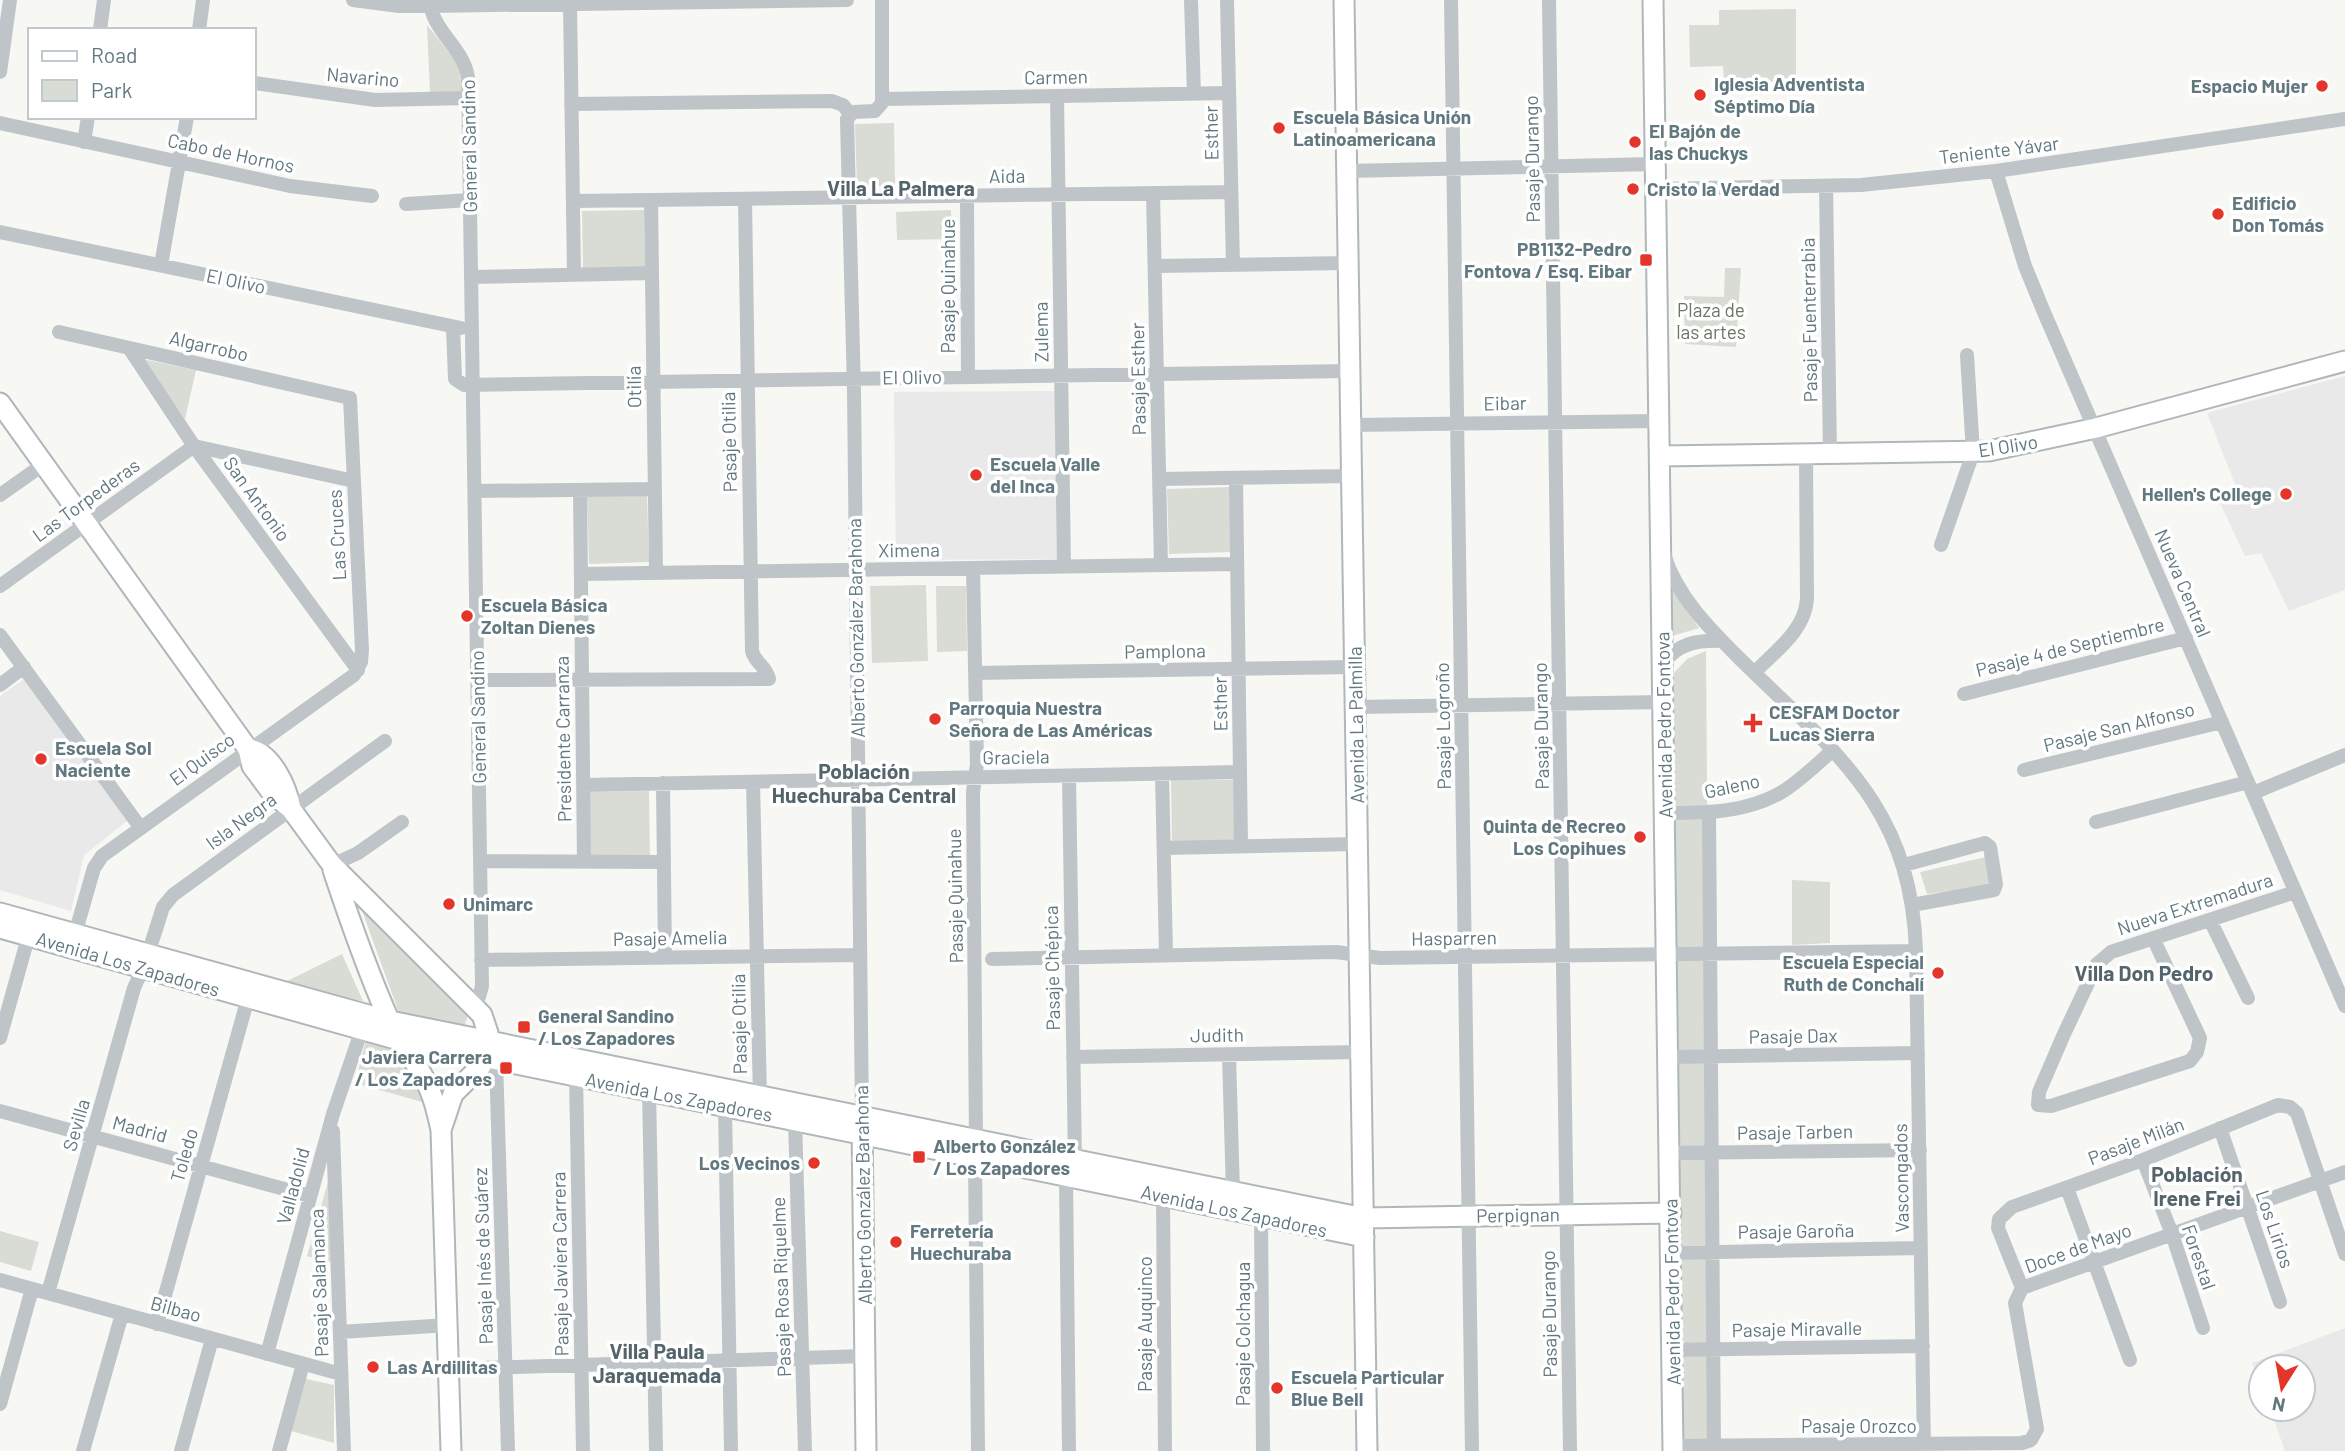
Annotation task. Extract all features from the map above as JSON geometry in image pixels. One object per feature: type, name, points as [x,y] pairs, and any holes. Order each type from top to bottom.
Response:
[{"type":"main road","name":"Avenida La Palmilla","points":[[1344,0],[1367,1451]]},
{"type":"main road","name":"Avenida Pedro Fontova","points":[[1653,0],[1673,1449]]},
{"type":"main road","name":"El Olivo","points":[[1660,456],[1973,453],[2009,448],[2096,428],[2345,360]]},
{"type":"main road","points":[[0,405],[248,749],[249,762],[272,793],[291,809],[331,865],[477,1009]]},
{"type":"main road","points":[[331,865],[390,1021],[428,1086],[441,1130],[451,1451]]},
{"type":"main road","points":[[346,908],[365,898]]},
{"type":"main road","name":"Avenida Los Zapadores","points":[[0,914],[30,929],[146,961],[390,1021],[490,1053],[576,1076],[795,1121],[862,1126]]},
{"type":"main road","name":"Avenida Los Zapadores","points":[[0,928],[75,934],[248,998],[399,1040],[760,1097],[862,1126],[1070,1168],[1233,1193],[1364,1228]]},
{"type":"main road","name":"General Sandino","points":[[477,1009],[490,1053]]},
{"type":"main road","points":[[441,1130],[453,1094],[490,1053]]},
{"type":"main road","name":"Alberto González Barahona","points":[[862,1126],[866,1451]]},
{"type":"main road","name":"Avenida Los Zapadores","points":[[1070,1168],[1163,1196],[1261,1216],[1364,1228]]},
{"type":"main road","name":"Perpignan","points":[[1364,1228],[1469,1216],[1671,1213]]},
{"type":"street","points":[[0,72],[10,0]]},
{"type":"street","points":[[100,28],[104,0]]},
{"type":"street","points":[[199,28],[204,0]]},
{"type":"street","points":[[353,0],[399,6],[430,3],[847,0]]},
{"type":"street","points":[[571,104],[832,101],[843,105],[850,114],[875,111],[883,99],[882,0]]},
{"type":"street","name":"Esther","points":[[1191,0],[1194,94]]},
{"type":"street","name":"Esther","points":[[1227,0],[1233,265]]},
{"type":"street","name":"Pasaje Logroño","points":[[1451,0],[1472,1451]]},
{"type":"street","name":"Pasaje Durango","points":[[1549,0],[1570,1451]]},
{"type":"street","name":"General Sandino","points":[[430,3],[438,26],[467,68],[469,98],[481,960],[481,992],[477,1009]]},
{"type":"street","points":[[570,4],[574,275]]},
{"type":"street","name":"Navarino","points":[[256,83],[376,100],[469,98]]},
{"type":"street","name":"Carmen","points":[[883,99],[1229,93]]},
{"type":"street","name":"Zulema","points":[[1057,96],[1064,566]]},
{"type":"street","name":"Alberto González Barahona","points":[[850,114],[847,119],[853,378],[862,1126]]},
{"type":"street","points":[[84,142],[88,119]]},
{"type":"street","points":[[160,265],[181,162],[187,119]]},
{"type":"street","name":"Teniente Yávar","points":[[1656,189],[1861,185],[1996,171],[2345,119]]},
{"type":"street","name":"Cabo de Hornos","points":[[0,123],[290,186],[372,196]]},
{"type":"street","points":[[1347,171],[1655,164]]},
{"type":"street","name":"Nueva Central","points":[[1996,171],[2035,291],[2345,1006]]},
{"type":"street","name":"Pasaje Fuenterrabia","points":[[1826,186],[1830,454]]},
{"type":"street","name":"Aida","points":[[573,201],[1231,192]]},
{"type":"street","name":"Pasaje Esther","points":[[1153,193],[1161,565]]},
{"type":"street","name":"Pasaje Quinahue","points":[[967,195],[968,376]]},
{"type":"street","name":"Pasaje Otilia","points":[[582,680],[769,679],[752,651],[745,199]]},
{"type":"street","points":[[406,204],[470,200]]},
{"type":"street","name":"Otilia","points":[[651,200],[656,573]]},
{"type":"street","name":"El Olivo","points":[[0,232],[472,331]]},
{"type":"street","points":[[1155,266],[1348,263]]},
{"type":"street","points":[[471,277],[652,274]]},
{"type":"street","points":[[453,327],[455,379],[460,385],[473,386]]},
{"type":"street","name":"Algarrobo","points":[[59,332],[350,398]]},
{"type":"street","name":"San Antonio","points":[[129,348],[194,446],[358,670]]},
{"type":"street","points":[[1941,545],[1973,453],[1967,355]]},
{"type":"street","name":"El Olivo","points":[[473,386],[1350,370]]},
{"type":"street","name":"Las Cruces","points":[[350,398],[362,650],[358,670]]},
{"type":"street","name":"Eibar","points":[[1351,425],[1659,421]]},
{"type":"street","points":[[194,446],[354,481]]},
{"type":"street","name":"Las Torpederas","points":[[0,586],[194,446]]},
{"type":"street","points":[[1754,673],[1798,628],[1807,607],[1806,454]]},
{"type":"street","points":[[0,495],[44,464]]},
{"type":"street","points":[[1159,479],[1352,476]]},
{"type":"street","name":"Esther","points":[[1236,478],[1241,846]]},
{"type":"street","points":[[475,491],[655,489]]},
{"type":"street","name":"Presidente Carranza","points":[[580,490],[584,861]]},
{"type":"street","name":"Vascongados","points":[[1661,543],[1667,562],[1687,599],[1722,641],[1833,750],[1874,800],[1904,865],[1912,905],[1916,951],[1924,1448]]},
{"type":"street","name":"Ximena","points":[[581,574],[1237,564]]},
{"type":"street","name":"Pasaje Quinahue","points":[[973,568],[978,1451]]},
{"type":"street","points":[[0,635],[140,827]]},
{"type":"street","name":"Pasaje 4 de Septiembre","points":[[1964,694],[2186,638]]},
{"type":"street","points":[[1663,664],[1668,656],[1687,644],[1697,641],[1722,641]]},
{"type":"street","points":[[0,685],[24,667]]},
{"type":"street","name":"Pamplona","points":[[975,673],[1355,667]]},
{"type":"street","name":"El Quisco","points":[[75,934],[98,861],[107,851],[358,670]]},
{"type":"street","points":[[477,680],[582,680]]},
{"type":"street","points":[[1356,707],[1663,702]]},
{"type":"street","name":"Pasaje San Alfonso","points":[[2024,770],[2222,722]]},
{"type":"street","name":"Isla Negra","points":[[146,961],[163,907],[169,898],[384,741]]},
{"type":"street","name":"Galeno","points":[[1665,813],[1728,811],[1762,802],[1784,791],[1833,750]]},
{"type":"street","points":[[2096,822],[2250,788],[2345,755]]},
{"type":"street","name":"Graciela","points":[[583,785],[1240,772]]},
{"type":"street","points":[[1162,774],[1166,956]]},
{"type":"street","name":"Pasaje Chépica","points":[[1069,776],[1073,1057],[1069,1451]]},
{"type":"street","name":"Pasaje Otilia","points":[[753,782],[760,1097]]},
{"type":"street","points":[[663,783],[665,958]]},
{"type":"street","name":"Avenida Pedro Fontova","points":[[1709,813],[1714,1449]]},
{"type":"street","points":[[331,865],[358,853],[402,822]]},
{"type":"street","points":[[1904,865],[1984,843],[1990,847],[1996,884],[1994,890],[1912,905]]},
{"type":"street","points":[[1164,848],[1358,844]]},
{"type":"street","points":[[480,861],[664,862]]},
{"type":"street","name":"Nueva Extremadura","points":[[2153,938],[2200,1038],[2197,1052],[2190,1061],[2050,1106],[2038,1105],[2039,1092],[2097,964],[2111,952],[2153,938],[2295,892]]},
{"type":"street","points":[[2210,920],[2248,998]]},
{"type":"street","points":[[0,1038],[30,929]]},
{"type":"street","name":"Hasparren","points":[[992,959],[1336,952],[1380,958],[1916,951]]},
{"type":"street","name":"Pasaje Amelia","points":[[481,960],[860,955]]},
{"type":"street","name":"Sevilla","points":[[48,1293],[134,988],[146,961]]},
{"type":"street","name":"Toledo","points":[[157,1324],[248,998]]},
{"type":"street","name":"Valladolid","points":[[267,1354],[333,1114],[362,1029]]},
{"type":"street","name":"Judith","points":[[1073,1057],[1362,1052]]},
{"type":"street","name":"Pasaje Inés de Suárez","points":[[490,1053],[508,1451]]},
{"type":"street","name":"Pasaje Dax","points":[[1669,1057],[1918,1053]]},
{"type":"street","points":[[1229,1055],[1233,1193]]},
{"type":"street","name":"Pasaje Javiera Carrera","points":[[576,1076],[583,1451]]},
{"type":"street","points":[[649,1091],[656,1451]]},
{"type":"street","name":"Pasaje Milán","points":[[2022,1288],[1998,1228],[1999,1219],[2012,1208],[2143,1160],[2278,1105],[2290,1107],[2297,1113],[2320,1181]]},
{"type":"street","points":[[724,1107],[731,1451]]},
{"type":"street","name":"Madrid","points":[[0,1111],[310,1196]]},
{"type":"street","name":"Pasaje Salamanca","points":[[333,1114],[344,1451]]},
{"type":"street","name":"Pasaje Rosa Riquelme","points":[[795,1121],[805,1451]]},
{"type":"street","name":"Los Lirios","points":[[2220,1128],[2280,1302]]},
{"type":"street","name":"Pasaje Tarben","points":[[1670,1153],[1920,1150]]},
{"type":"street","name":"Forestal","points":[[2143,1160],[2172,1234],[2203,1328]]},
{"type":"street","name":"Doce de Mayo","points":[[2022,1288],[2345,1172]]},
{"type":"street","points":[[2320,1181],[2345,1254]]},
{"type":"street","points":[[2067,1188],[2130,1360]]},
{"type":"street","name":"Pasaje Auquinco","points":[[1163,1196],[1165,1451]]},
{"type":"street","name":"Pasaje Colchagua","points":[[1261,1216],[1263,1451]]},
{"type":"street","name":"Pasaje Garoña","points":[[1671,1253],[1921,1248]]},
{"type":"street","name":"Bilbao","points":[[0,1280],[341,1374]]},
{"type":"street","name":"Pasaje Orozco","points":[[1673,1449],[1924,1448],[2028,1442],[2034,1438],[2037,1429],[2015,1303],[2022,1288]]},
{"type":"street","points":[[0,1404],[32,1289]]},
{"type":"street","points":[[83,1451],[122,1314]]},
{"type":"street","points":[[340,1332],[448,1325]]},
{"type":"street","points":[[181,1451],[212,1339]]},
{"type":"street","name":"Pasaje Miravalle","points":[[1672,1350],[1923,1346]]},
{"type":"street","points":[[449,1369],[864,1356]]},
{"type":"street","points":[[279,1451],[303,1364]]},
{"type":"shaded area","name":"Hellen's College","points":[[2345,376],[2345,590],[2289,611],[2261,553],[2245,556],[2218,499],[2237,489],[2207,413]]},
{"type":"shaded area","name":"Escuela Valle del Inca","points":[[1055,391],[1057,559],[896,560],[894,392]]},
{"type":"shaded area","name":"Escuela Sol Naciente","points":[[24,679],[127,821],[84,855],[71,911],[0,890],[0,696]]},
{"type":"shaded area","points":[[2345,1328],[2345,1451],[2285,1451],[2275,1423],[2317,1423],[2317,1353],[2279,1353]]},
{"type":"green space","points":[[1796,9],[1796,82],[1724,83],[1723,66],[1690,67],[1689,25],[1719,25],[1719,10]]},
{"type":"green space","points":[[427,25],[459,65],[462,92],[430,93]]},
{"type":"green space","points":[[894,123],[895,185],[857,188],[855,124]]},
{"type":"green space","points":[[644,210],[645,269],[583,269],[582,211]]},
{"type":"green space","points":[[951,210],[952,239],[897,240],[896,212]]},
{"type":"green space","name":"Plaza de las artes","points":[[1725,268],[1741,268],[1736,347],[1685,344],[1684,296],[1724,297]]},
{"type":"green space","points":[[142,359],[196,370],[185,419]]},
{"type":"green space","points":[[1230,487],[1232,552],[1169,554],[1167,489]]},
{"type":"green space","points":[[647,495],[649,562],[589,564],[587,496]]},
{"type":"green space","points":[[1668,583],[1699,628],[1669,637]]},
{"type":"green space","points":[[926,585],[928,661],[872,663],[870,586]]},
{"type":"green space","points":[[936,586],[966,586],[967,651],[937,652]]},
{"type":"green space","points":[[1706,651],[1712,1451],[1679,1451],[1672,675],[1687,659]]},
{"type":"green space","points":[[1171,780],[1234,780],[1235,845],[1172,845]]},
{"type":"green space","points":[[649,791],[650,858],[589,859],[587,792]]},
{"type":"green space","points":[[1986,857],[1991,886],[1927,894],[1920,872]]},
{"type":"green space","points":[[1792,880],[1830,882],[1830,943],[1792,945]]},
{"type":"green space","points":[[360,905],[469,1013],[463,1029],[399,1013]]},
{"type":"green space","points":[[342,954],[363,1001],[281,984]]},
{"type":"green space","points":[[366,1040],[386,1044],[422,1079],[426,1103],[355,1083]]},
{"type":"green space","points":[[330,1175],[331,1262],[307,1256]]},
{"type":"green space","points":[[0,1231],[39,1242],[31,1271],[0,1262]]},
{"type":"green space","points":[[306,1379],[334,1385],[334,1443],[291,1431]]},
{"type":"place","name":"Espacio Mujer","points":[[2322,86]]},
{"type":"place","name":"Iglesia Adventista Séptimo Día","points":[[1700,95]]},
{"type":"place","name":"Escuela Básica Unión Latinoamericana","points":[[1279,128]]},
{"type":"place","name":"El Bajón de las Chuckys","points":[[1635,142]]},
{"type":"place","name":"Cristo la Verdad","points":[[1633,189]]},
{"type":"place","name":"Edificio Don Tomás","points":[[2218,214]]},
{"type":"place","name":"PB1132-Pedro Fontova / Esq. Eibar","points":[[1646,260]]},
{"type":"place","name":"Escuela Valle del Inca","points":[[976,475]]},
{"type":"place","name":"Hellen's College","points":[[2286,494]]},
{"type":"place","name":"Escuela Básica Zoltan Dienes","points":[[467,616]]},
{"type":"place","name":"Parroquia Nuestra Señora de Las Américas","points":[[935,719]]},
{"type":"place","name":"CESFAM Doctor Lucas Sierra","points":[[1753,723]]},
{"type":"place","name":"Escuela Sol Naciente","points":[[41,759]]},
{"type":"place","name":"Quinta de Recreo Los Copihues","points":[[1640,837]]},
{"type":"place","name":"Unimarc","points":[[449,904]]},
{"type":"place","name":"Escuela Especial Ruth de Conchalí","points":[[1938,973]]},
{"type":"place","name":"General Sandino / Los Zapadores","points":[[524,1027]]},
{"type":"place","name":"Javiera Carrera / Los Zapadores","points":[[506,1068]]},
{"type":"place","name":"Alberto González / Los Zapadores","points":[[919,1157]]},
{"type":"place","name":"Los Vecinos","points":[[814,1163]]},
{"type":"place","name":"Ferretería Huechuraba","points":[[896,1242]]},
{"type":"place","name":"Las Ardillitas","points":[[373,1367]]},
{"type":"place","name":"Escuela Particular Blue Bell","points":[[1277,1388]]},
{"type":"district","name":"Villa La Palmera","points":[[901,189]]},
{"type":"district","name":"Población Huechuraba Central","points":[[864,784]]},
{"type":"district","name":"Villa Don Pedro","points":[[2144,974]]},
{"type":"district","name":"Población Irene Frei","points":[[2197,1187]]},
{"type":"district","name":"Villa Paula Jaraquemada","points":[[657,1364]]}]
